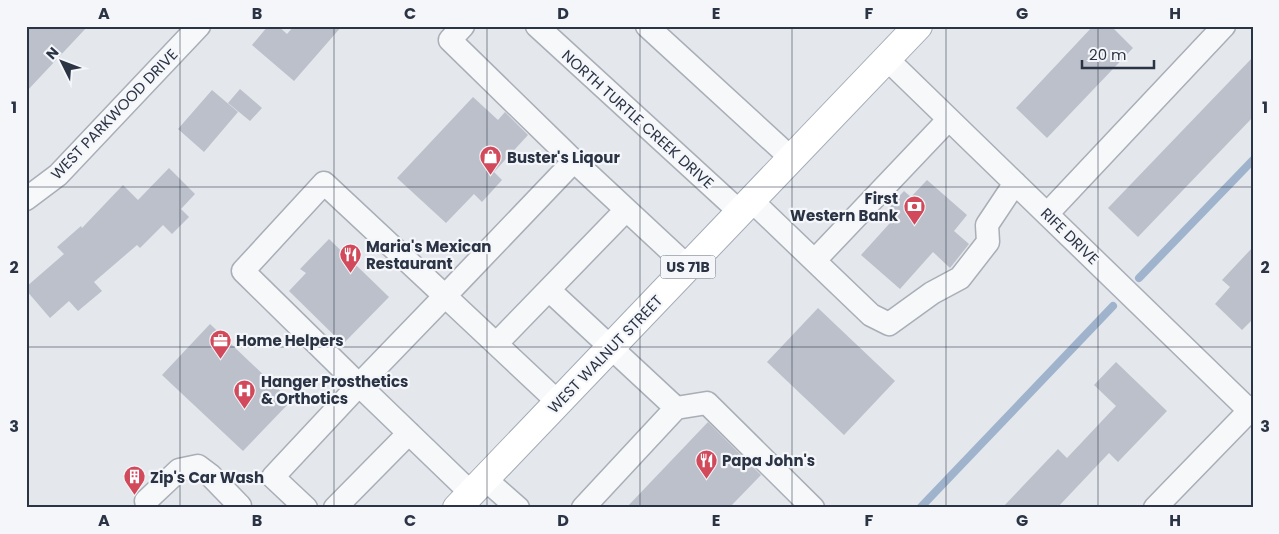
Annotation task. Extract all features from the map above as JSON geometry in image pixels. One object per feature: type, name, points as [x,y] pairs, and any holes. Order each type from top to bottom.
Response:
[{"type":"main road","name":"WEST WALNUT STREET","points":[[471,493],[887,59],[913,28]]},
{"type":"street","name":"WEST PARKWOOD DRIVE","points":[[26,200],[58,175],[199,26]]},
{"type":"street","points":[[463,26],[450,40],[574,161],[688,267]]},
{"type":"street","name":"NORTH TURTLE CREEK DRIVE","points":[[537,26],[746,206],[815,260],[871,315],[889,324],[932,293],[960,278],[988,242],[987,225],[1015,183]]},
{"type":"street","points":[[647,26],[791,158]]},
{"type":"street","points":[[1047,214],[1224,26]]},
{"type":"street","name":"RIFE DRIVE","points":[[887,59],[1252,411]]},
{"type":"street","points":[[815,260],[949,119]]},
{"type":"street","points":[[306,508],[273,477],[574,161]]},
{"type":"street","points":[[518,508],[471,493],[243,271],[324,183],[558,402]]},
{"type":"street","points":[[497,343],[626,210]]},
{"type":"street","points":[[549,290],[676,408]]},
{"type":"street","points":[[583,508],[676,408],[708,403],[813,508]]},
{"type":"street","points":[[1155,508],[1252,411]]},
{"type":"street","points":[[335,508],[409,433]]},
{"type":"street","points":[[146,502],[179,470],[198,466],[210,475],[240,507]]},
{"type":"building","points":[[26,26],[88,26],[26,92]]},
{"type":"building","points":[[268,26],[278,26],[287,34],[294,26],[342,26],[294,81],[252,45]]},
{"type":"building","points":[[1093,26],[1111,26],[1133,48],[1047,138],[1016,108]]},
{"type":"building","points":[[1253,57],[1253,117],[1138,237],[1108,208]]},
{"type":"building","points":[[240,89],[262,108],[250,121],[228,103]]},
{"type":"building","points":[[212,90],[238,112],[204,152],[178,129]]},
{"type":"building","points":[[473,97],[498,120],[505,112],[528,135],[494,172],[502,180],[482,202],[474,194],[446,223],[397,178]]},
{"type":"building","points":[[169,168],[195,194],[181,209],[189,217],[172,234],[163,225],[140,248],[137,245],[94,282],[102,291],[78,311],[69,301],[50,318],[26,290],[26,287],[64,254],[57,247],[81,226],[82,228],[123,185],[138,200]]},
{"type":"building","points":[[927,180],[967,215],[954,231],[969,244],[950,268],[933,252],[900,289],[861,255],[899,213],[890,206],[904,191],[911,197]]},
{"type":"building","points":[[329,239],[389,297],[343,344],[289,291],[306,273],[300,269]]},
{"type":"building","points":[[1253,247],[1253,319],[1242,330],[1215,304],[1230,287],[1222,280]]},
{"type":"building","points":[[818,308],[895,381],[844,435],[767,362]]},
{"type":"building","points":[[210,324],[291,401],[243,451],[162,375]]},
{"type":"building","points":[[1116,362],[1167,411],[1118,462],[1109,453],[1057,508],[1002,508],[1058,449],[1067,458],[1116,406],[1094,385]]},
{"type":"building","points":[[708,422],[761,475],[729,508],[626,508]]},
{"type":"waterway","points":[[1139,278],[1253,160]]},
{"type":"waterway","points":[[920,508],[1113,306]]},
{"type":"place","name":"Buster's Liqour","points":[[491,176]]},
{"type":"place","name":"First Western Bank","points":[[914,226]]},
{"type":"place","name":"Maria's Mexican Restaurant","points":[[350,274]]},
{"type":"place","name":"Home Helpers","points":[[220,359]]},
{"type":"place","name":"Hanger Prosthetics & Orthotics","points":[[245,409]]},
{"type":"place","name":"Papa John's","points":[[706,479]]},
{"type":"place","name":"Zip's Car Wash","points":[[134,496]]}]
